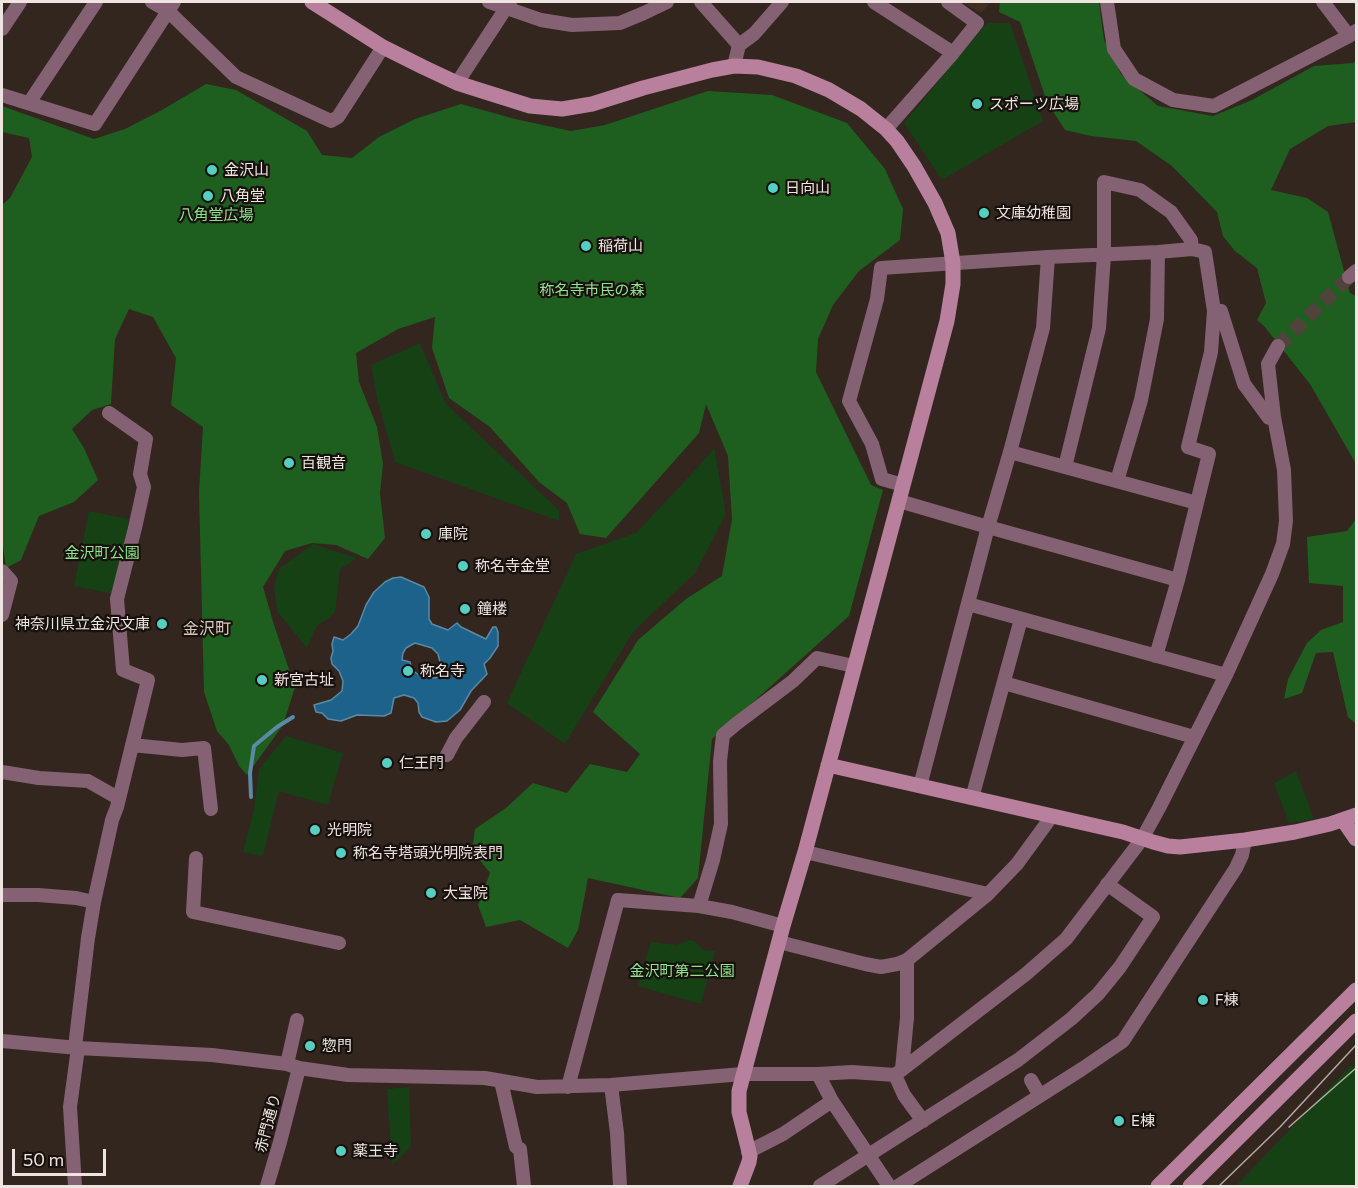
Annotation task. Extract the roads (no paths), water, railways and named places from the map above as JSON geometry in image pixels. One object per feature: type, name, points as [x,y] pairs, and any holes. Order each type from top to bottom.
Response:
[{"type":"street","points":[[2,29],[20,2]]},
{"type":"street","points":[[29,103],[96,2]]},
{"type":"street","points":[[152,2],[171,6],[236,76],[331,121],[338,117],[383,47]]},
{"type":"street","points":[[312,2],[383,47],[457,83],[530,106],[562,109],[592,104],[689,76],[734,66],[758,67],[796,76],[829,90],[861,109],[886,129],[914,166],[935,203],[948,233],[953,263],[947,321],[739,1091],[739,1112],[750,1156],[740,1186]]},
{"type":"street","points":[[489,2],[508,4],[541,20],[572,25],[620,23],[667,2]]},
{"type":"street","points":[[701,2],[739,45]]},
{"type":"street","points":[[734,66],[739,45],[754,34],[782,2]]},
{"type":"street","points":[[874,2],[953,53]]},
{"type":"street","points":[[886,129],[977,23],[948,2]]},
{"type":"street","points":[[1107,2],[1114,49],[1134,79],[1173,100],[1214,106],[1353,34],[1323,2]]},
{"type":"street","points":[[457,83],[508,4]]},
{"type":"street","points":[[2,95],[95,124],[171,6]]},
{"type":"street","points":[[1065,466],[1100,328],[1104,255],[1104,182],[1140,190],[1171,212],[1191,240],[1192,249]]},
{"type":"street","points":[[903,485],[882,479],[872,444],[849,402],[878,299],[880,268],[1192,249],[1205,252],[1214,312],[1210,352],[1188,447],[1209,454],[1178,580],[1156,656]]},
{"type":"street","points":[[1117,481],[1141,400],[1157,319],[1158,252]]},
{"type":"street","points":[[920,786],[1043,328],[1048,257]]},
{"type":"street","points":[[1214,312],[1221,311],[1244,384],[1269,418],[1274,417]]},
{"type":"street","points":[[2,1041],[212,1055],[348,1075],[485,1078],[537,1087],[611,1085],[743,1074],[898,1072],[1026,974],[1066,939],[1142,839],[1226,675],[1272,574],[1283,544],[1286,521],[1278,471],[1268,364],[1278,346]]},
{"type":"street","points":[[75,1186],[70,1107],[88,938],[112,820],[148,680],[123,670],[117,599],[144,487],[140,474],[146,440],[109,413]]},
{"type":"street","points":[[1010,452],[1197,503]]},
{"type":"street","points":[[899,501],[1178,580]]},
{"type":"street","points":[[2,571],[11,581],[2,615]]},
{"type":"street","points":[[968,604],[1226,675]]},
{"type":"street","points":[[972,798],[1021,619]]},
{"type":"street","points":[[699,906],[713,860],[720,824],[720,761],[723,735],[793,681],[817,658],[854,666]]},
{"type":"street","points":[[1004,683],[1194,737]]},
{"type":"street","points":[[447,755],[456,738],[484,702]]},
{"type":"street","points":[[132,746],[182,750],[204,748],[211,809]]},
{"type":"street","points":[[828,765],[1123,832],[1168,846],[1180,847],[1245,840],[1295,832],[1349,818],[1356,839]]},
{"type":"street","points":[[2,772],[39,778],[88,781],[118,798]]},
{"type":"street","points":[[779,942],[880,967],[907,960],[988,894],[1017,864],[1052,816]]},
{"type":"street","points":[[898,1186],[1123,1041],[1236,868],[1245,840]]},
{"type":"street","points":[[805,852],[988,894]]},
{"type":"street","points":[[196,858],[193,912],[339,943]]},
{"type":"street","points":[[820,1186],[1018,1059],[1071,1019],[1098,994],[1120,967],[1153,917],[1107,884]]},
{"type":"street","points":[[2,895],[38,895],[94,902]]},
{"type":"street","points":[[568,1087],[618,900],[699,906],[732,912],[783,926]]},
{"type":"street","points":[[907,960],[907,1018],[898,1072],[904,1095],[923,1121]]},
{"type":"street","points":[[1158,1186],[1356,990]]},
{"type":"street","name":"赤門通り","points":[[267,1186],[280,1142],[293,1066],[297,1020]]},
{"type":"street","points":[[1190,1186],[1356,1021]]},
{"type":"street","points":[[818,1074],[832,1101],[889,1186]]},
{"type":"street","points":[[1031,1080],[1040,1096]]},
{"type":"street","points":[[501,1081],[516,1147],[520,1149],[524,1186]]},
{"type":"street","points":[[611,1085],[617,1132],[620,1186]]},
{"type":"street","points":[[748,1152],[783,1134],[832,1101]]},
{"type":"water","points":[[401,577],[424,587],[429,597],[429,619],[432,624],[448,630],[457,623],[486,639],[493,627],[496,627],[498,646],[484,664],[487,674],[471,691],[460,710],[447,721],[436,722],[422,717],[414,698],[404,695],[394,698],[391,713],[384,716],[357,715],[341,721],[328,719],[322,713],[316,712],[314,705],[331,700],[342,691],[343,681],[339,671],[332,664],[331,658],[334,637],[343,640],[351,634],[358,626],[374,592],[393,578]],"holes":[[[415,643],[432,648],[438,654],[445,671],[439,677],[419,675],[412,670],[410,662],[402,660],[406,648]]]},
{"type":"waterway","points":[[251,797],[250,773],[254,746],[293,717]]},
{"type":"tunnel","points":[[1278,346],[1349,277]]},
{"type":"tram line","points":[[1219,1186],[1280,1127],[1356,1045]]},
{"type":"tram line","points":[[1289,1127],[1356,1068]]},
{"type":"place","name":"スポーツ広場","points":[[977,104]]},
{"type":"place","name":"金沢山","points":[[212,170]]},
{"type":"place","name":"日向山","points":[[773,188]]},
{"type":"place","name":"八角堂","points":[[208,196]]},
{"type":"place","name":"文庫幼稚園","points":[[984,213]]},
{"type":"place","name":"稲荷山","points":[[586,246]]},
{"type":"place","name":"百観音","points":[[289,463]]},
{"type":"place","name":"庫院","points":[[426,534]]},
{"type":"place","name":"称名寺金堂","points":[[463,566]]},
{"type":"place","name":"鐘楼","points":[[465,609]]},
{"type":"place","name":"神奈川県立金沢文庫","points":[[162,624]]},
{"type":"place","name":"称名寺","points":[[408,671]]},
{"type":"place","name":"新宮古址","points":[[262,680]]},
{"type":"place","name":"仁王門","points":[[387,763]]},
{"type":"place","name":"光明院","points":[[315,830]]},
{"type":"place","name":"称名寺塔頭光明院表門","points":[[341,853]]},
{"type":"place","name":"大宝院","points":[[431,893]]},
{"type":"place","name":"F棟","points":[[1203,1000]]},
{"type":"place","name":"惣門","points":[[310,1046]]},
{"type":"place","name":"E棟","points":[[1119,1121]]},
{"type":"place","name":"薬王寺","points":[[341,1151]]},
{"type":"district","name":"金沢町","points":[[207,629]]},
{"type":"park label","name":"八角堂広場","points":[[216,215]]},
{"type":"park label","name":"称名寺市民の森","points":[[592,290]]},
{"type":"park label","name":"金沢町公園","points":[[102,553]]},
{"type":"park label","name":"金沢町第二公園","points":[[682,971]]}]
